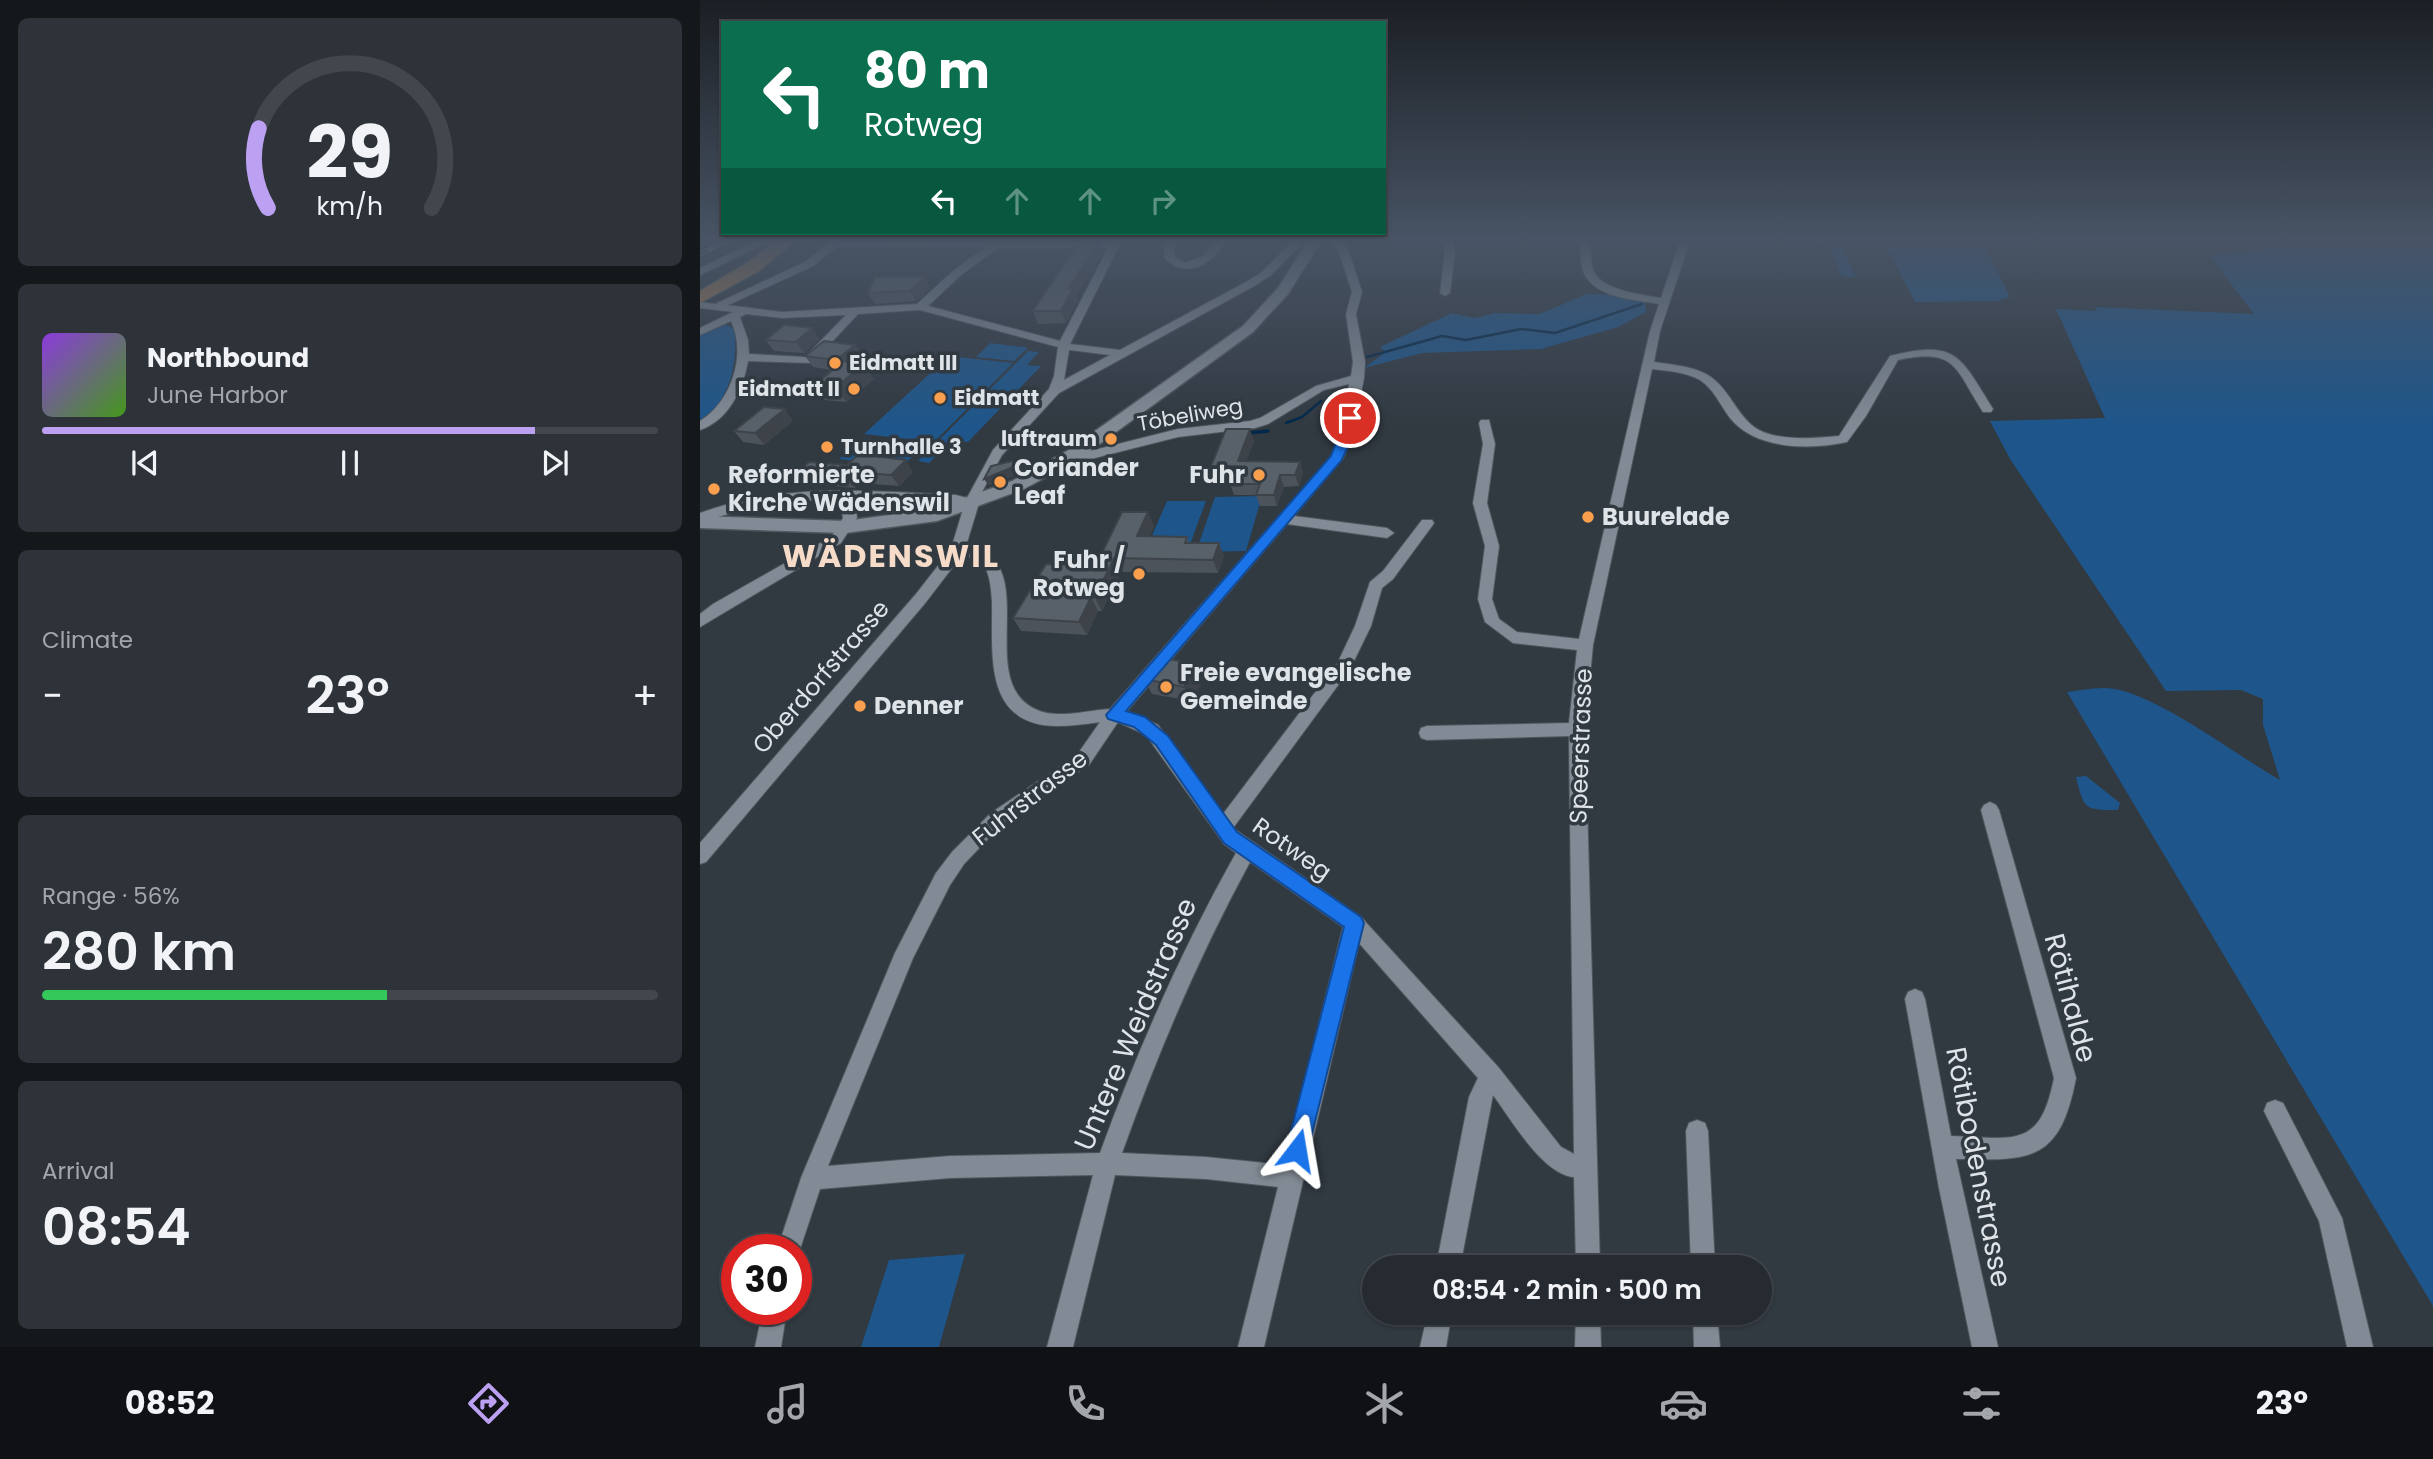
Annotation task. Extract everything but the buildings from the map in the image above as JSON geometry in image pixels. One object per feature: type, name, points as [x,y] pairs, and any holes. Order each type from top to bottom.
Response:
[{"type":"street","points":[[920,307],[926,301]]},
{"type":"street","points":[[1055,390],[1060,376],[1064,344],[1086,301]]},
{"type":"street","points":[[1055,390],[1217,301]]},
{"type":"street","points":[[700,520],[845,527],[924,517],[971,504],[1018,485],[1063,462],[1248,329],[1274,301]]},
{"type":"street","name":"Fuhrstrasse","points":[[794,1234],[812,1178],[905,953],[943,879],[958,858],[997,818],[1083,760],[1114,715],[1337,458],[1346,439],[1358,378],[1358,349],[1351,314],[1355,301]]},
{"type":"street","points":[[1659,301],[1664,302]]},
{"type":"street","name":"Speerstrasse","points":[[1587,1255],[1583,1166],[1577,729],[1585,645],[1664,302]]},
{"type":"street","points":[[700,305],[707,303],[739,315],[920,307],[1064,344],[1118,353]]},
{"type":"street","points":[[745,357],[808,361],[854,312]]},
{"type":"street","points":[[700,332],[739,315]]},
{"type":"street","points":[[700,426],[723,409],[745,357],[739,315]]},
{"type":"street","points":[[1648,365],[1692,372],[1705,379],[1717,389],[1738,420],[1760,436],[1806,443],[1843,439],[1860,416],[1894,358],[1941,346],[1959,365],[1987,410]]},
{"type":"street","name":"Töbeliweg","points":[[1063,462],[1178,433],[1251,425],[1264,421],[1320,388],[1358,378]]},
{"type":"street","name":"Oberdorfstrasse","points":[[704,849],[918,601],[958,550],[971,504],[997,453],[1055,390]]},
{"type":"street","points":[[1485,423],[1489,444],[1480,503],[1492,546],[1485,599],[1493,622],[1513,637],[1585,645]]},
{"type":"street","points":[[700,520],[775,495],[846,493],[957,499],[971,504]]},
{"type":"street","points":[[700,622],[718,608],[836,540],[850,519],[846,493]]},
{"type":"street","points":[[1285,519],[1387,533]]},
{"type":"street","points":[[1223,828],[1344,665],[1363,626],[1375,586],[1388,575],[1427,523]]},
{"type":"street","name":"Rotweg","points":[[958,550],[982,555],[991,562],[995,576],[1000,659],[1008,695],[1015,703],[1031,715],[1057,722],[1114,715],[1139,721],[1162,741],[1223,828],[1247,851],[1354,923],[1491,1076],[1560,1162],[1583,1166]]},
{"type":"street","points":[[1427,733],[1577,729]]},
{"type":"street","name":"Rötihalde","points":[[1943,1147],[2015,1149],[2045,1137],[2062,1108],[2065,1078],[1990,810]]},
{"type":"street","name":"Untere Weidstrasse","points":[[1060,1347],[1107,1163],[1144,1061],[1205,927],[1247,851]]},
{"type":"street","points":[[1251,1347],[1290,1177],[1354,923]]},
{"type":"street","name":"Rötibodenstrasse","points":[[1915,999],[1985,1347]]},
{"type":"street","points":[[1450,1255],[1480,1097],[1491,1076]]},
{"type":"street","points":[[2275,1111],[2330,1218],[2360,1347]]},
{"type":"street","points":[[1697,1130],[1702,1255]]},
{"type":"street","points":[[812,1178],[858,1177],[947,1167],[1107,1163],[1241,1170],[1290,1177]]},
{"type":"street","points":[[768,1347],[772,1325]]},
{"type":"street","points":[[1433,1347],[1437,1325]]},
{"type":"street","points":[[1588,1325],[1588,1347]]},
{"type":"street","points":[[1706,1325],[1707,1347]]},
{"type":"shaded area","points":[[1571,301],[1641,301],[1645,302],[1646,312],[1618,327],[1541,349],[1422,353],[1364,368],[1386,352],[1380,347],[1452,313],[1474,318],[1495,313],[1540,314]]},
{"type":"shaded area","points":[[1914,301],[1996,301],[1996,301]]},
{"type":"shaded area","points":[[2244,301],[2433,301],[2433,1306],[2067,692],[2103,688],[2134,694],[2199,728],[2280,780],[2263,725],[2263,699],[2241,690],[2166,691],[2010,459],[1990,421],[2105,418],[2056,309],[2097,311],[2095,307],[2254,314]]},
{"type":"shaded area","points":[[722,323],[735,329],[733,369],[719,403],[700,423],[700,333]]},
{"type":"shaded area","points":[[990,343],[1028,348],[1014,361],[976,357]]},
{"type":"shaded area","points":[[1028,351],[1039,352],[1027,365],[1041,366],[968,442],[951,440],[929,463],[918,461]]},
{"type":"shaded area","name":"Eidmatt","points":[[949,356],[1013,363],[934,442],[864,434]]},
{"type":"shaded area","points":[[863,438],[924,445],[902,467],[839,459]]},
{"type":"shaded area","points":[[1262,496],[1246,551],[1196,552],[1215,497]]},
{"type":"shaded area","points":[[1167,501],[1206,501],[1189,547],[1147,547]]},
{"type":"shaded area","points":[[2086,776],[2120,803],[2118,810],[2092,808],[2084,802],[2076,777]]},
{"type":"shaded area","points":[[965,1254],[939,1347],[861,1347],[889,1260]]},
{"type":"waterway","points":[[1367,357],[1442,336],[1466,340],[1521,329],[1555,333],[1642,304]]},
{"type":"waterway","points":[[1286,423],[1302,417],[1321,401]]},
{"type":"waterway","points":[[1248,433],[1268,431]]},
{"type":"place","name":"Eidmatt III","points":[[835,363]]},
{"type":"place","name":"Eidmatt II","points":[[854,389]]},
{"type":"place","name":"Eidmatt","points":[[940,398]]},
{"type":"place","name":"luftraum","points":[[1111,439]]},
{"type":"place","name":"Turnhalle 3","points":[[827,447]]},
{"type":"place","name":"Fuhr","points":[[1259,475]]},
{"type":"place","name":"Coriander Leaf","points":[[1000,482]]},
{"type":"place","name":"Reformierte Kirche Wädenswil","points":[[714,489]]},
{"type":"place","name":"Buurelade","points":[[1588,517]]},
{"type":"place","name":"Fuhr / Rotweg","points":[[1139,574]]},
{"type":"place","name":"Freie evangelische Gemeinde","points":[[1166,687]]},
{"type":"place","name":"Denner","points":[[860,706]]},
{"type":"district","name":"WÄDENSWIL","points":[[891,556]]},
{"type":"route","points":[[1297,1150],[1354,923],[1230,838],[1152,730],[1139,721],[1114,715],[1337,458],[1346,439],[1350,418]]}]
